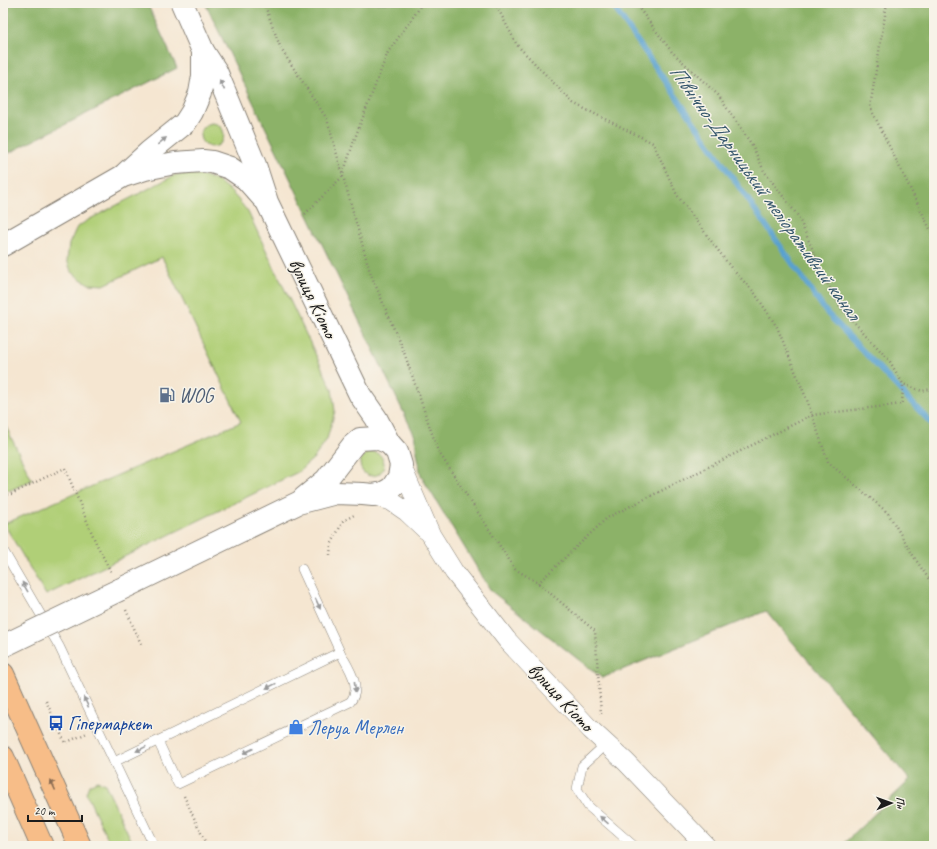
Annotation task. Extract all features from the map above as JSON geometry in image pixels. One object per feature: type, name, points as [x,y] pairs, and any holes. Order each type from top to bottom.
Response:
[{"type":"highway","points":[[3,674],[80,846]]},
{"type":"highway","points":[[3,757],[42,846]]},
{"type":"street","points":[[182,3],[204,52],[216,71],[255,165],[267,202]]},
{"type":"street","points":[[204,52],[203,76],[200,94],[189,118],[184,136],[186,145],[193,156],[207,162],[230,168],[246,179],[267,202]]},
{"type":"street","points":[[3,245],[122,176],[189,118],[199,106],[216,105],[228,110],[239,126],[239,144],[231,155],[222,160],[175,163],[145,169],[122,176]]},
{"type":"street","name":"вулиця Кіото","points":[[267,202],[360,395],[376,418],[389,443]]},
{"type":"street","points":[[360,395],[357,432],[344,468],[346,478],[364,501]]},
{"type":"street","points":[[298,503],[326,480],[360,439],[377,438],[389,443],[397,452],[401,465],[431,535]]},
{"type":"street","points":[[364,501],[392,488],[399,477],[401,465]]},
{"type":"street","points":[[3,646],[119,592],[298,503],[336,493],[364,501],[391,501],[431,535]]},
{"type":"street","name":"вулиця Кіото","points":[[431,535],[454,572],[507,640],[590,730],[626,762],[706,846]]},
{"type":"lane","points":[[3,550],[59,646],[154,846]]},
{"type":"lane","points":[[158,741],[178,784],[350,702],[355,696],[356,689],[354,681],[302,569]]},
{"type":"lane","points":[[114,762],[340,652]]},
{"type":"lane","points":[[606,744],[582,766],[577,789],[588,806],[634,846]]},
{"type":"path","points":[[264,3],[281,49],[327,119],[342,177],[370,272],[405,355],[438,451],[515,569],[538,583],[595,631],[601,718]]},
{"type":"path","points":[[305,214],[342,177],[355,138],[388,52],[418,10],[421,3]]},
{"type":"path","points":[[495,3],[517,45],[573,104],[653,143],[677,195],[732,268],[754,292],[777,327],[812,415],[828,462],[888,513],[934,587]]},
{"type":"path","points":[[538,583],[607,518],[812,415],[902,404],[903,384],[889,360],[841,308],[827,282],[798,216],[764,172],[752,145],[718,95],[672,52],[635,3]]},
{"type":"path","points":[[887,3],[870,107],[934,237]]},
{"type":"path","points":[[903,384],[922,391],[934,388]]},
{"type":"path","points":[[3,495],[11,494],[65,468],[96,543],[141,644]]},
{"type":"path","points":[[330,555],[331,545],[343,521],[364,501]]},
{"type":"path","points":[[46,701],[65,743],[98,728]]},
{"type":"path","points":[[178,784],[206,845],[201,846]]},
{"type":"green space","points":[[3,3],[147,3],[177,68],[3,156]]},
{"type":"green space","points":[[205,3],[934,3],[934,846],[841,846],[910,780],[766,611],[602,678],[491,591],[421,476],[414,434]]},
{"type":"green space","points":[[212,123],[217,124],[223,130],[223,140],[217,146],[212,147],[207,146],[201,140],[200,135],[201,130],[207,124]]},
{"type":"green space","points":[[191,173],[217,181],[236,197],[248,212],[332,389],[335,411],[327,439],[314,458],[298,472],[46,595],[4,524],[241,422],[162,257],[104,285],[89,284],[79,278],[71,271],[67,260],[69,244],[77,227],[175,175]]},
{"type":"green space","points":[[3,421],[32,480],[11,490],[3,491]]},
{"type":"green space","points":[[372,452],[377,453],[383,459],[383,469],[377,475],[372,476],[367,475],[361,469],[360,464],[361,459],[367,453]]},
{"type":"green space","points":[[97,781],[105,784],[134,846],[111,846],[86,793],[89,785]]},
{"type":"waterway","name":"Північно-Дарницький меліоративний канал","points":[[611,3],[827,313],[934,426]]},
{"type":"place","name":"WOG","points":[[167,395]]},
{"type":"place","name":"Гіпермаркет","points":[[56,723]]},
{"type":"place","name":"Леруа Мерлен","points":[[296,727]]}]
